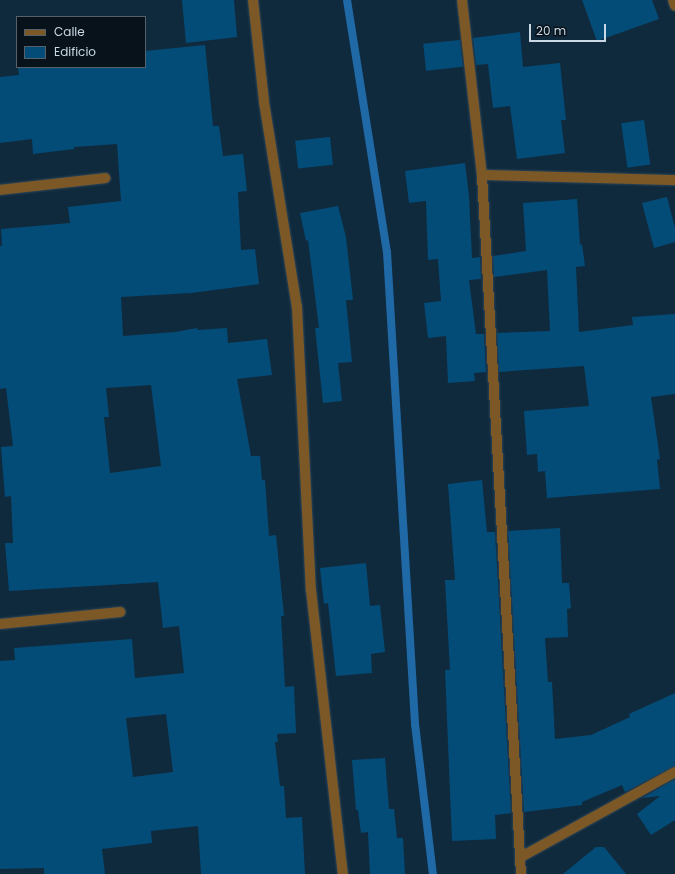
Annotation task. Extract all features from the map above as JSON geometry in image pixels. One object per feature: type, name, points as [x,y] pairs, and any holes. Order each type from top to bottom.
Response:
[{"type":"street","points":[[253,0],[264,102],[297,307],[311,590],[343,874]]},
{"type":"street","points":[[462,0],[482,174],[521,874]]},
{"type":"street","points":[[673,0],[675,6]]},
{"type":"street","points":[[482,174],[675,180]]},
{"type":"street","points":[[0,190],[106,178]]},
{"type":"street","points":[[0,624],[120,612]]},
{"type":"street","points":[[521,857],[675,772]]},
{"type":"building","points":[[182,0],[234,0],[237,37],[186,43]]},
{"type":"building","points":[[582,0],[652,0],[659,19],[597,41]]},
{"type":"building","points":[[520,32],[523,67],[560,63],[566,120],[561,120],[565,153],[517,159],[510,106],[493,108],[488,64],[476,65],[473,38]]},
{"type":"building","points":[[460,40],[463,67],[426,71],[423,44]]},
{"type":"building","points":[[205,45],[213,126],[219,126],[223,156],[243,154],[247,191],[238,192],[241,250],[255,249],[259,284],[191,293],[121,297],[123,336],[175,332],[197,328],[198,330],[227,328],[228,343],[267,339],[272,375],[237,379],[251,456],[260,456],[262,480],[265,480],[269,536],[276,535],[284,616],[281,616],[285,687],[294,686],[296,733],[277,734],[278,742],[275,742],[280,786],[284,786],[286,818],[302,817],[305,874],[201,874],[198,826],[151,831],[152,843],[102,849],[105,874],[44,874],[44,868],[0,869],[0,661],[15,660],[14,648],[132,639],[135,678],[184,673],[179,626],[163,628],[158,582],[9,591],[5,543],[13,543],[11,496],[5,497],[1,447],[13,446],[6,388],[0,389],[1,229],[70,223],[68,207],[121,201],[117,144],[74,147],[74,149],[33,154],[32,139],[0,143],[0,77],[19,75],[18,68],[146,68],[146,51]],"holes":[[[151,385],[161,466],[110,473],[104,417],[109,417],[106,388]],[[166,714],[173,772],[133,777],[126,718]]]},
{"type":"building","points":[[644,120],[650,165],[627,168],[621,123]]},
{"type":"building","points":[[330,137],[333,165],[298,169],[295,141]]},
{"type":"building","points":[[465,163],[469,196],[472,258],[480,257],[481,279],[469,280],[476,334],[484,334],[486,372],[474,373],[475,381],[448,383],[446,336],[428,338],[424,303],[441,301],[438,259],[428,260],[426,201],[409,203],[405,171]]},
{"type":"building","points":[[667,197],[675,228],[675,242],[654,248],[642,203]]},
{"type":"building","points":[[577,199],[580,245],[582,244],[585,266],[576,267],[579,332],[633,325],[632,317],[675,314],[675,394],[651,397],[660,459],[657,460],[660,489],[547,498],[545,471],[538,472],[537,454],[527,455],[524,411],[589,406],[584,366],[499,372],[497,333],[550,331],[547,270],[494,277],[493,256],[526,251],[523,203]]},
{"type":"building","points":[[338,206],[346,237],[353,300],[346,300],[352,362],[338,363],[342,401],[323,403],[315,328],[319,328],[308,240],[306,241],[300,213]]},
{"type":"building","points":[[482,480],[487,532],[495,532],[511,813],[495,815],[496,839],[452,841],[445,670],[450,670],[445,580],[455,580],[448,484]]},
{"type":"building","points":[[560,528],[562,583],[569,583],[571,608],[567,609],[568,637],[545,638],[548,682],[552,682],[555,739],[591,735],[630,717],[629,714],[675,693],[675,766],[625,792],[622,785],[582,802],[582,805],[524,812],[508,531]]},
{"type":"building","points":[[366,563],[370,606],[380,605],[385,652],[371,654],[372,673],[336,676],[328,603],[324,604],[320,568]]},
{"type":"building","points":[[385,758],[389,809],[394,809],[397,838],[403,838],[405,874],[370,874],[368,832],[361,833],[358,810],[356,810],[352,760]]},
{"type":"building","points":[[675,779],[675,820],[651,835],[637,814],[660,796],[642,798]]},
{"type":"building","points":[[596,847],[604,847],[626,874],[563,874]]},
{"type":"waterway","points":[[347,0],[387,252],[415,724],[433,874]]}]
